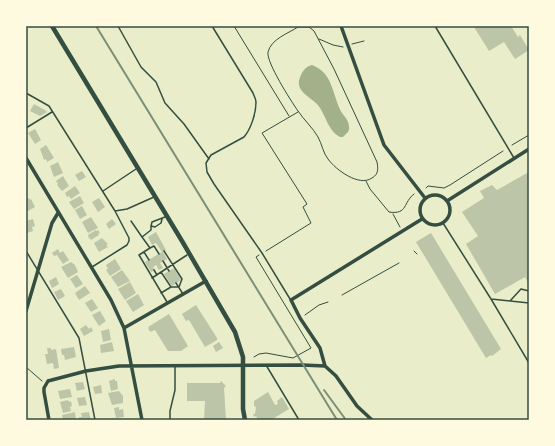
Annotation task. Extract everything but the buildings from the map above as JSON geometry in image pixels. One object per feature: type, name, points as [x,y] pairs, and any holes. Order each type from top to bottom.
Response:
[{"type":"street","points":[[52,26],[206,280],[235,332],[242,349],[244,366],[243,402],[245,420]]},
{"type":"street","points":[[341,26],[384,145],[425,198]]},
{"type":"street","points":[[447,201],[529,149]]},
{"type":"street","points":[[26,158],[112,300],[124,328],[142,420]]},
{"type":"street","points":[[436,195],[447,201],[450,206],[450,211],[449,216],[443,223],[433,226],[422,219],[419,211],[425,198],[436,195]]},
{"type":"street","points":[[26,311],[52,223],[58,213]]},
{"type":"street","points":[[372,420],[357,406],[336,376],[325,366],[320,348],[300,318],[291,300],[422,219]]},
{"type":"street","points":[[124,328],[206,280]]},
{"type":"street","points":[[49,420],[44,392],[48,381],[86,371],[119,366],[325,366]]},
{"type":"lane","points":[[118,26],[141,67],[156,82],[165,103],[184,124],[209,159]]},
{"type":"lane","points":[[212,26],[253,93],[256,101],[247,133],[244,137],[211,155],[206,163],[207,172],[262,253],[291,300]]},
{"type":"lane","points":[[435,26],[514,158]]},
{"type":"lane","points":[[26,93],[49,106],[115,211],[129,238],[127,245],[92,268]]},
{"type":"lane","points":[[26,128],[52,112]]},
{"type":"lane","points":[[103,192],[138,168]]},
{"type":"lane","points":[[115,211],[128,209],[155,196]]},
{"type":"lane","points":[[153,234],[151,230],[152,222],[167,216]]},
{"type":"lane","points":[[151,226],[155,227],[161,223],[162,219]]},
{"type":"lane","points":[[131,221],[150,248]]},
{"type":"lane","points":[[443,223],[529,363]]},
{"type":"lane","points":[[142,237],[151,230]]},
{"type":"lane","points":[[159,254],[154,246],[139,255],[167,303]]},
{"type":"lane","points":[[26,250],[79,338],[96,420]]},
{"type":"lane","points":[[164,251],[182,279],[179,287]]},
{"type":"lane","points":[[144,252],[148,260]]},
{"type":"lane","points":[[152,278],[189,253]]},
{"type":"lane","points":[[163,261],[169,271]]},
{"type":"lane","points":[[154,270],[157,275]]},
{"type":"lane","points":[[161,272],[171,287]]},
{"type":"lane","points":[[176,283],[183,294]]},
{"type":"lane","points":[[162,293],[171,287],[179,287]]},
{"type":"lane","points":[[509,301],[522,289],[529,291]]},
{"type":"lane","points":[[491,299],[529,303]]},
{"type":"lane","points":[[266,365],[299,420]]},
{"type":"lane","points":[[170,420],[170,411],[176,390],[175,366]]},
{"type":"path","points":[[234,26],[290,117]]},
{"type":"path","points":[[298,27],[309,28],[314,31],[318,38],[377,162],[378,172],[375,176],[366,180],[358,180],[353,178],[328,160],[318,137],[287,96],[268,56],[268,51],[271,46],[281,37],[298,27]]},
{"type":"path","points":[[318,38],[333,45],[343,47]]},
{"type":"path","points":[[351,44],[364,41]]},
{"type":"path","points":[[265,251],[311,223],[303,207],[307,204],[262,133],[298,112]]},
{"type":"path","points":[[512,146],[529,135]]},
{"type":"path","points":[[426,188],[428,186],[444,188],[503,151]]},
{"type":"path","points":[[366,180],[370,189],[384,208],[389,212],[393,213],[402,210],[414,194]]},
{"type":"path","points":[[393,213],[400,228]]},
{"type":"path","points":[[414,251],[417,254]]},
{"type":"path","points":[[254,357],[259,354],[266,353],[293,358],[311,348],[256,257],[259,255]]},
{"type":"path","points":[[342,295],[399,263]]},
{"type":"path","points":[[305,315],[319,305],[328,302]]},
{"type":"path","points":[[26,367],[46,385]]},
{"type":"shaded area","points":[[312,65],[325,73],[329,79],[342,113],[348,121],[349,130],[343,137],[340,137],[332,130],[317,104],[300,89],[299,80],[302,73],[307,67]]},
{"type":"railway","points":[[96,26],[337,420]]},
{"type":"railway","points":[[324,390],[346,420]]}]
